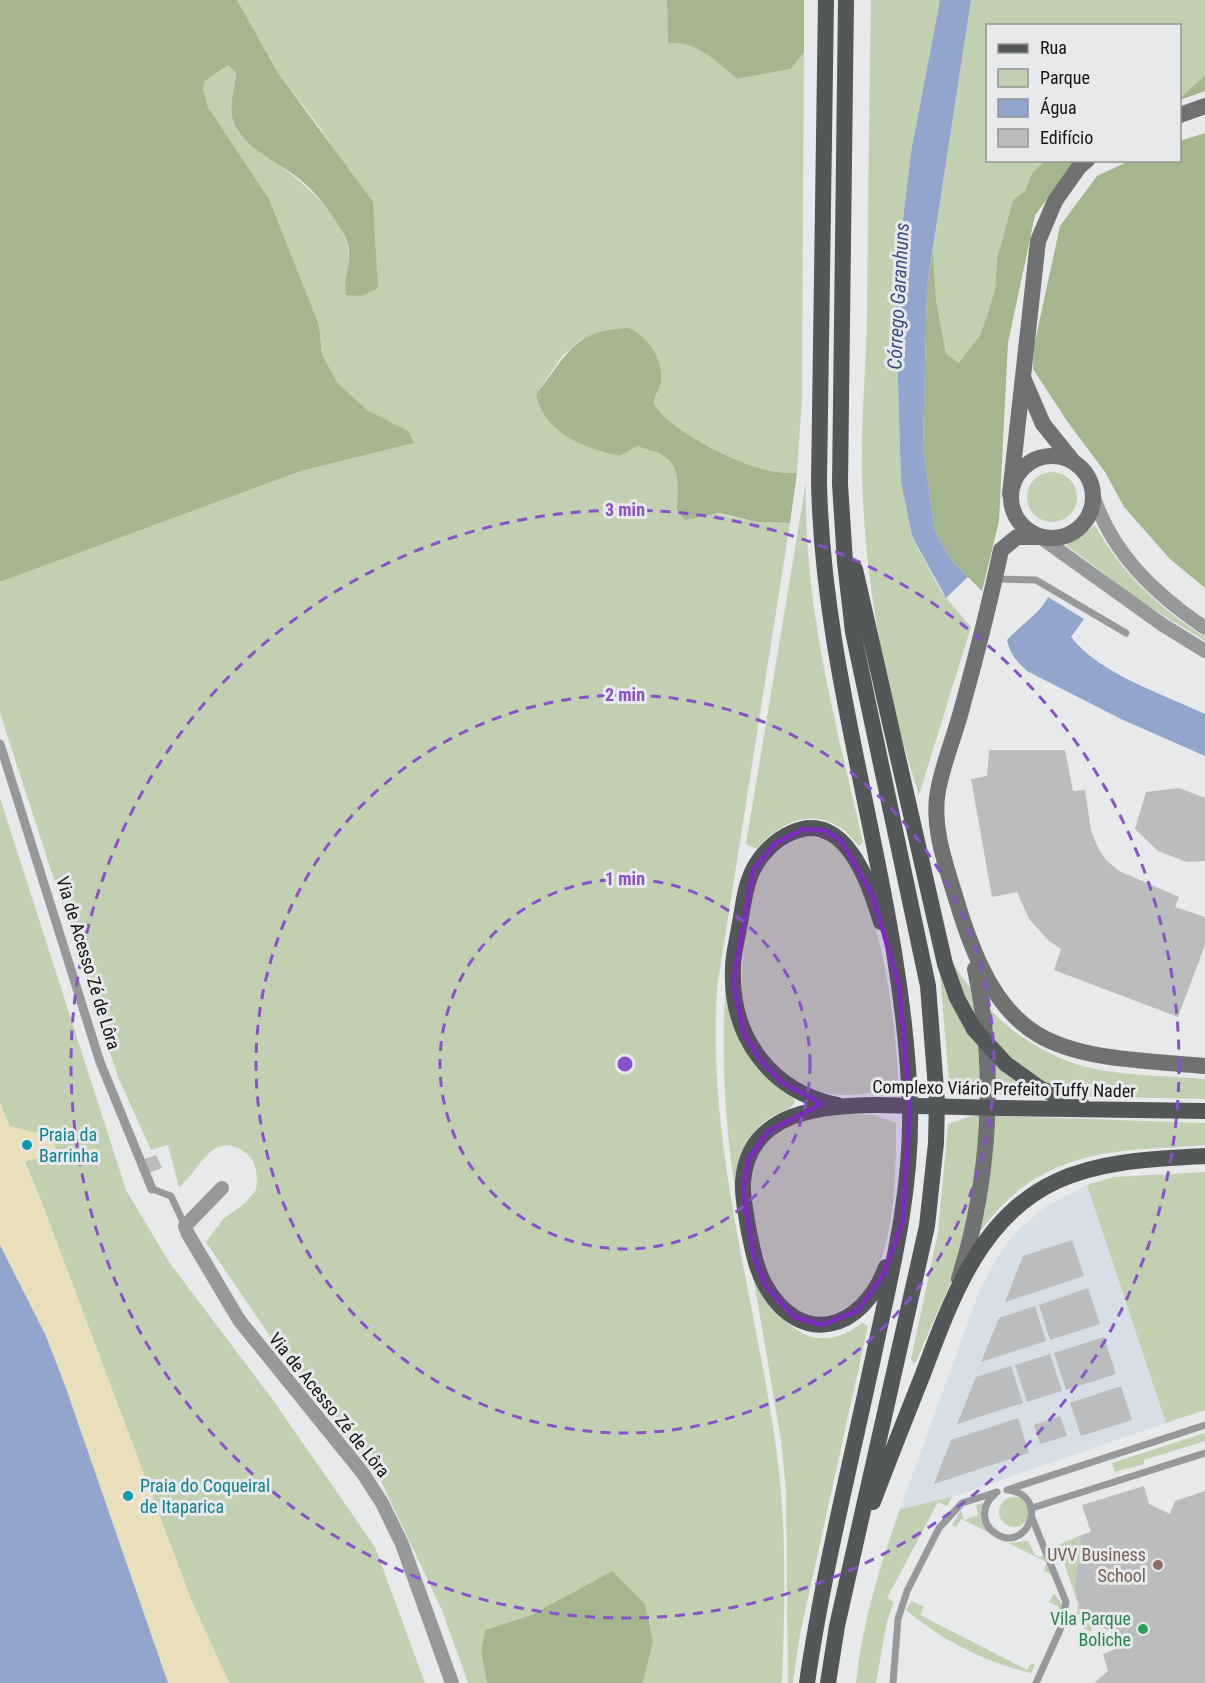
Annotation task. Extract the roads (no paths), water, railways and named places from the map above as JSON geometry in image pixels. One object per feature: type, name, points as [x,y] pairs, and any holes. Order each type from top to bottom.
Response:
[{"type":"main road","points":[[807,1683],[827,1571],[903,1221],[909,1161],[910,1104],[899,985],[888,906],[831,632],[822,558],[819,482],[826,0]]},
{"type":"main road","points":[[828,1683],[837,1626],[927,1226],[935,1154],[937,1102],[936,1063],[928,986],[853,632],[842,523],[846,0]]},
{"type":"main road","points":[[1181,114],[1205,106]]},
{"type":"main road","points":[[1040,537],[1021,525],[1011,506],[1010,494],[1022,374],[1038,241],[1055,201],[1085,162]]},
{"type":"main road","points":[[995,579],[1001,550],[1017,537],[1063,537],[1082,525],[1092,506],[1093,494],[1086,473],[1042,424],[1022,374]]},
{"type":"main road","points":[[842,446],[849,538],[945,964],[957,998],[974,1029],[1006,1064],[1026,1079],[1057,1096],[1109,1111]]},
{"type":"main road","points":[[1010,494],[1018,473],[1035,459],[1058,456],[1078,465]]},
{"type":"main road","name":"Complexo Viário Prefeito Tuffy Nader","points":[[995,579],[963,705],[938,790],[941,841],[968,939],[988,983],[1001,1003],[1012,1016],[1039,1036],[1056,1045],[1089,1054],[1205,1066]]},
{"type":"main road","points":[[838,1105],[801,1094],[770,1072],[751,1048],[738,1018],[733,966],[745,894],[753,870],[775,843],[794,831],[814,828],[824,830],[841,840],[858,865],[872,894],[899,985]]},
{"type":"main road","points":[[854,1550],[954,1297],[973,1227],[981,1182],[987,1119],[986,1047],[968,939]]},
{"type":"main road","points":[[838,1105],[813,1109],[784,1120],[761,1138],[748,1160],[743,1181],[744,1198],[753,1254],[765,1285],[786,1311],[803,1322],[822,1326],[842,1322],[858,1311],[879,1284],[903,1221]]},
{"type":"main road","name":"Complexo Viário Prefeito Tuffy Nader","points":[[838,1105],[1205,1113]]},
{"type":"main road","points":[[954,1297],[975,1258],[996,1228],[1037,1192],[1097,1167],[1205,1156]]},
{"type":"street","points":[[1093,494],[1106,531],[1125,558],[1166,599],[1205,628]]},
{"type":"street","points":[[1040,537],[1162,626],[1205,651]]},
{"type":"street","name":"Via de Acesso Zé de Lôra","points":[[0,744],[100,1062],[152,1189]]},
{"type":"street","points":[[185,1226],[222,1188]]},
{"type":"street","name":"Via de Acesso Zé de Lôra","points":[[185,1226],[239,1320],[362,1472],[382,1503],[402,1544],[452,1683]]},
{"type":"lane","points":[[995,579],[1036,580],[1126,633]]},
{"type":"lane","points":[[152,1189],[171,1196],[185,1226]]},
{"type":"lane","points":[[894,1683],[898,1619],[907,1592],[939,1528],[951,1512],[962,1503],[997,1492],[984,1509],[985,1520],[990,1530],[999,1536],[1009,1538],[1020,1535],[1028,1528],[1032,1518],[1032,1509],[1027,1498],[1018,1492],[1007,1490],[1205,1425]]},
{"type":"lane","points":[[1032,1509],[1205,1453]]},
{"type":"lane","points":[[1032,1518],[1066,1602],[1060,1630],[1036,1683]]},
{"type":"water","name":"Córrego Garanhuns","points":[[940,0],[971,0],[927,287],[923,449],[935,532],[952,561],[968,577],[946,598],[912,536],[901,482],[895,285],[911,152]]},
{"type":"water","points":[[1048,597],[1084,619],[1071,637],[1098,662],[1133,682],[1205,714],[1205,756],[1121,719],[1027,671],[1020,664],[1012,654],[1007,640],[1040,609]]},
{"type":"water","points":[[0,1245],[46,1336],[168,1683],[0,1683]]},
{"type":"place","name":"Praia da Barrinha","points":[[27,1145]]},
{"type":"place","name":"Praia do Coqueiral de Itaparica","points":[[128,1496]]},
{"type":"place","name":"UVV Business School","points":[[1158,1565]]},
{"type":"place","name":"Vila Parque Boliche","points":[[1143,1629]]}]
